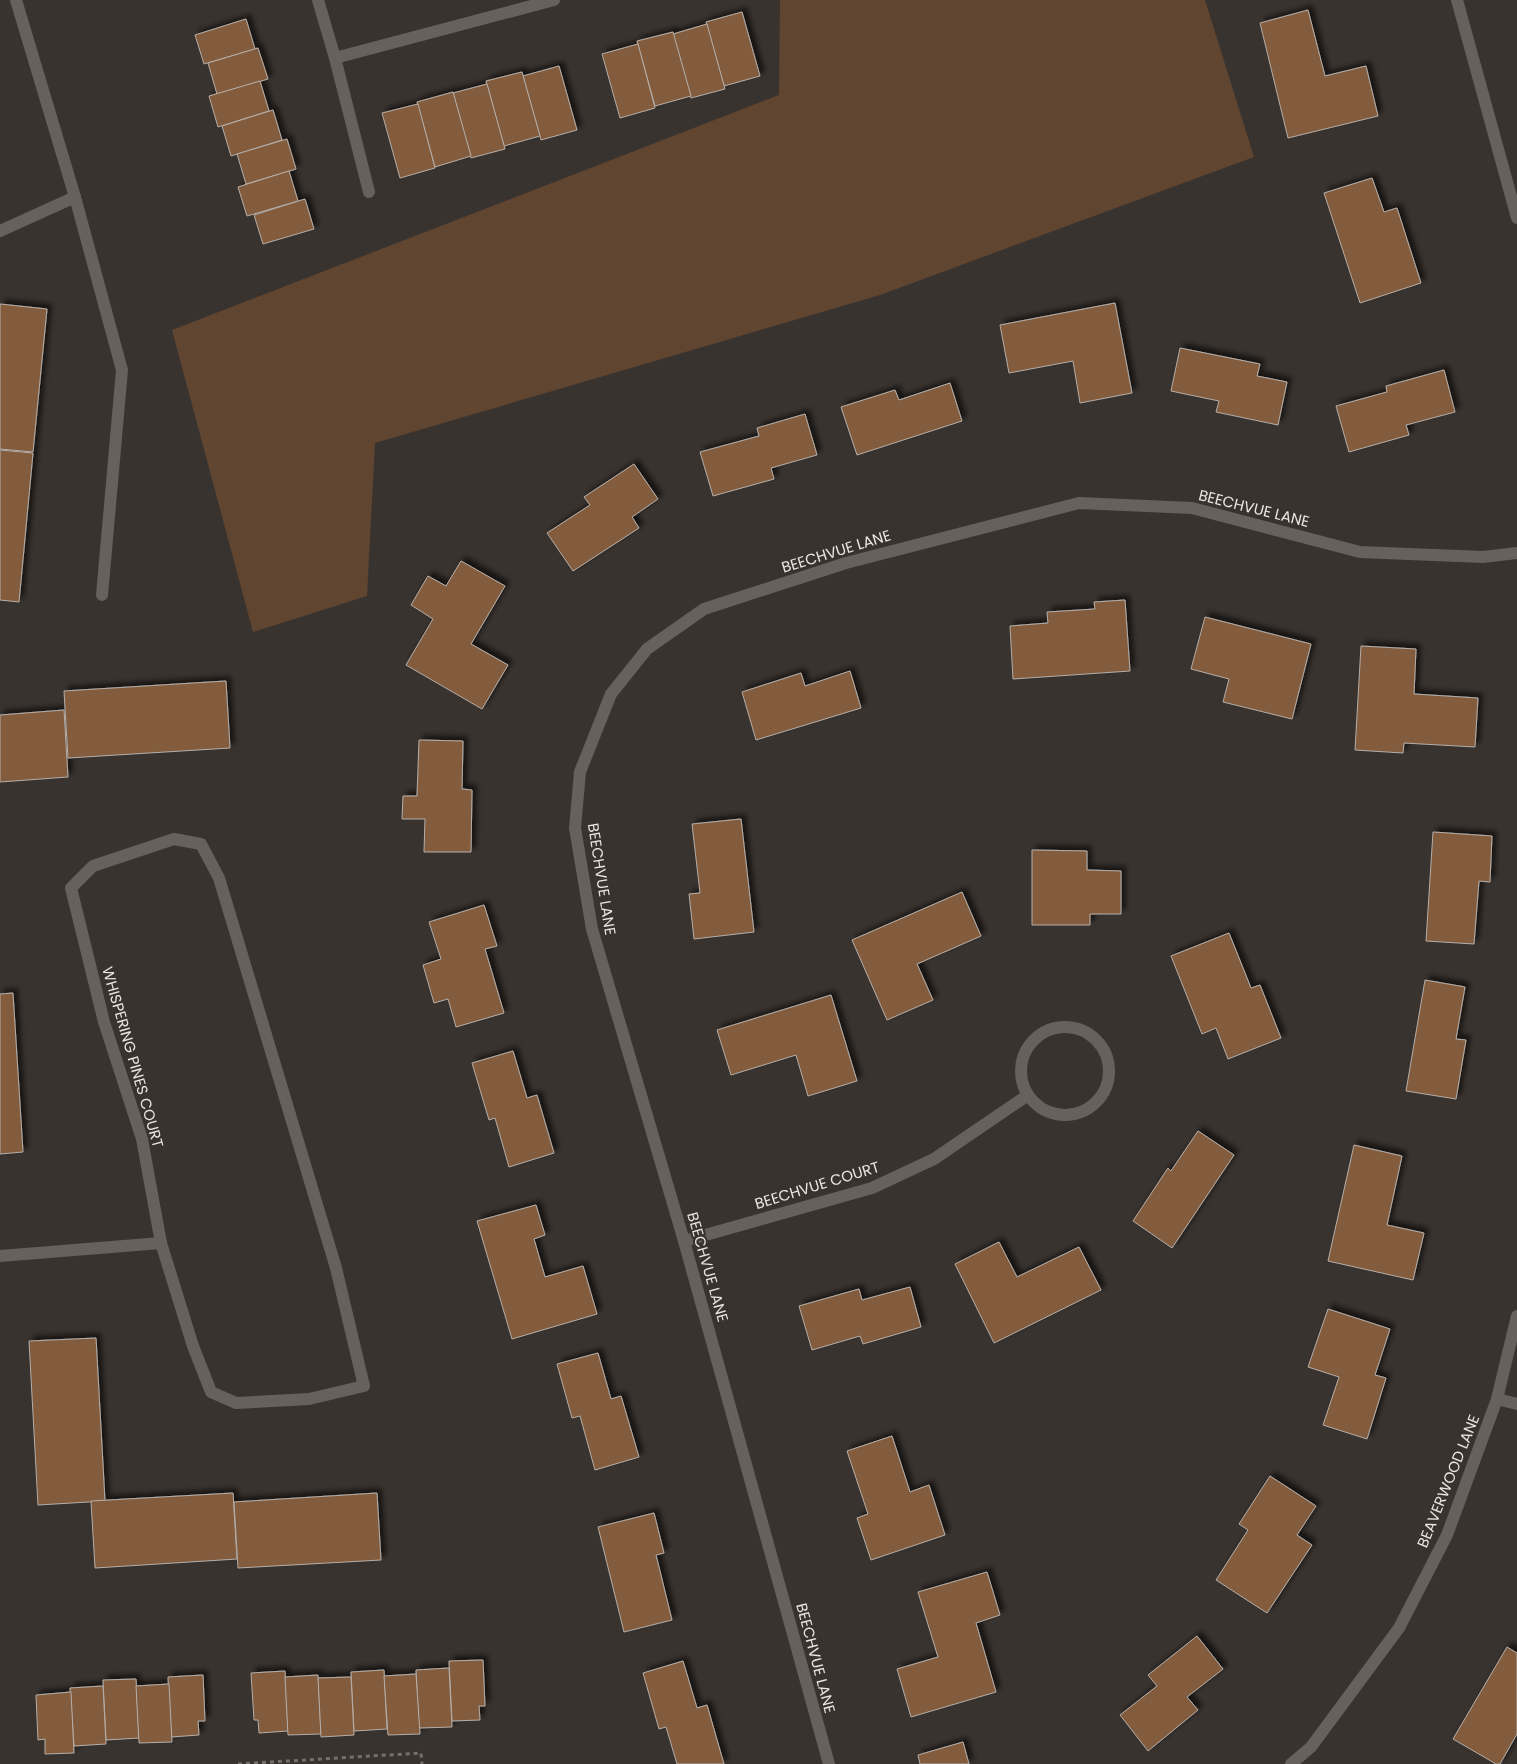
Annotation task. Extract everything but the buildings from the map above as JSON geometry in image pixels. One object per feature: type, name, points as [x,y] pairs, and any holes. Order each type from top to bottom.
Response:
[{"type":"street","points":[[16,0],[75,197],[122,370],[102,595]]},
{"type":"street","points":[[318,0],[335,58],[369,192]]},
{"type":"street","points":[[335,58],[554,0]]},
{"type":"street","points":[[1457,0],[1517,218]]},
{"type":"street","points":[[0,231],[75,197]]},
{"type":"street","name":"BEECHVUE LANE","points":[[829,1764],[684,1241],[592,930],[575,828],[580,772],[611,694],[646,648],[704,610],[846,563],[1079,503],[1192,508],[1360,552],[1483,557],[1517,553]]},
{"type":"street","name":"WHISPERING PINES COURT","points":[[174,839],[200,844],[219,878],[330,1249],[364,1386],[309,1399],[236,1403],[211,1392],[193,1346],[161,1243],[142,1139],[104,1022],[71,888],[94,866],[174,839]]},
{"type":"street","points":[[1072,1027],[1085,1032],[1097,1040],[1105,1052],[1109,1066],[1108,1081],[1102,1094],[1093,1106],[1080,1113],[1065,1115],[1050,1113],[1038,1106],[1028,1095],[1022,1082],[1021,1068],[1024,1053],[1032,1041],[1043,1032],[1057,1028],[1072,1027]]},
{"type":"street","name":"BEECHVUE COURT","points":[[684,1241],[872,1188],[934,1159],[1028,1095]]},
{"type":"street","points":[[0,1256],[161,1243]]},
{"type":"street","name":"BEAVERWOOD LANE","points":[[1291,1764],[1311,1747],[1399,1628],[1447,1535],[1498,1399],[1517,1316]]},
{"type":"street","points":[[1498,1399],[1517,1404]]},
{"type":"path","points":[[238,1764],[421,1753],[422,1764]]},
{"type":"shaded area","points":[[780,0],[1205,0],[1254,157],[880,295],[375,443],[367,596],[253,632],[172,330],[779,95]]}]
